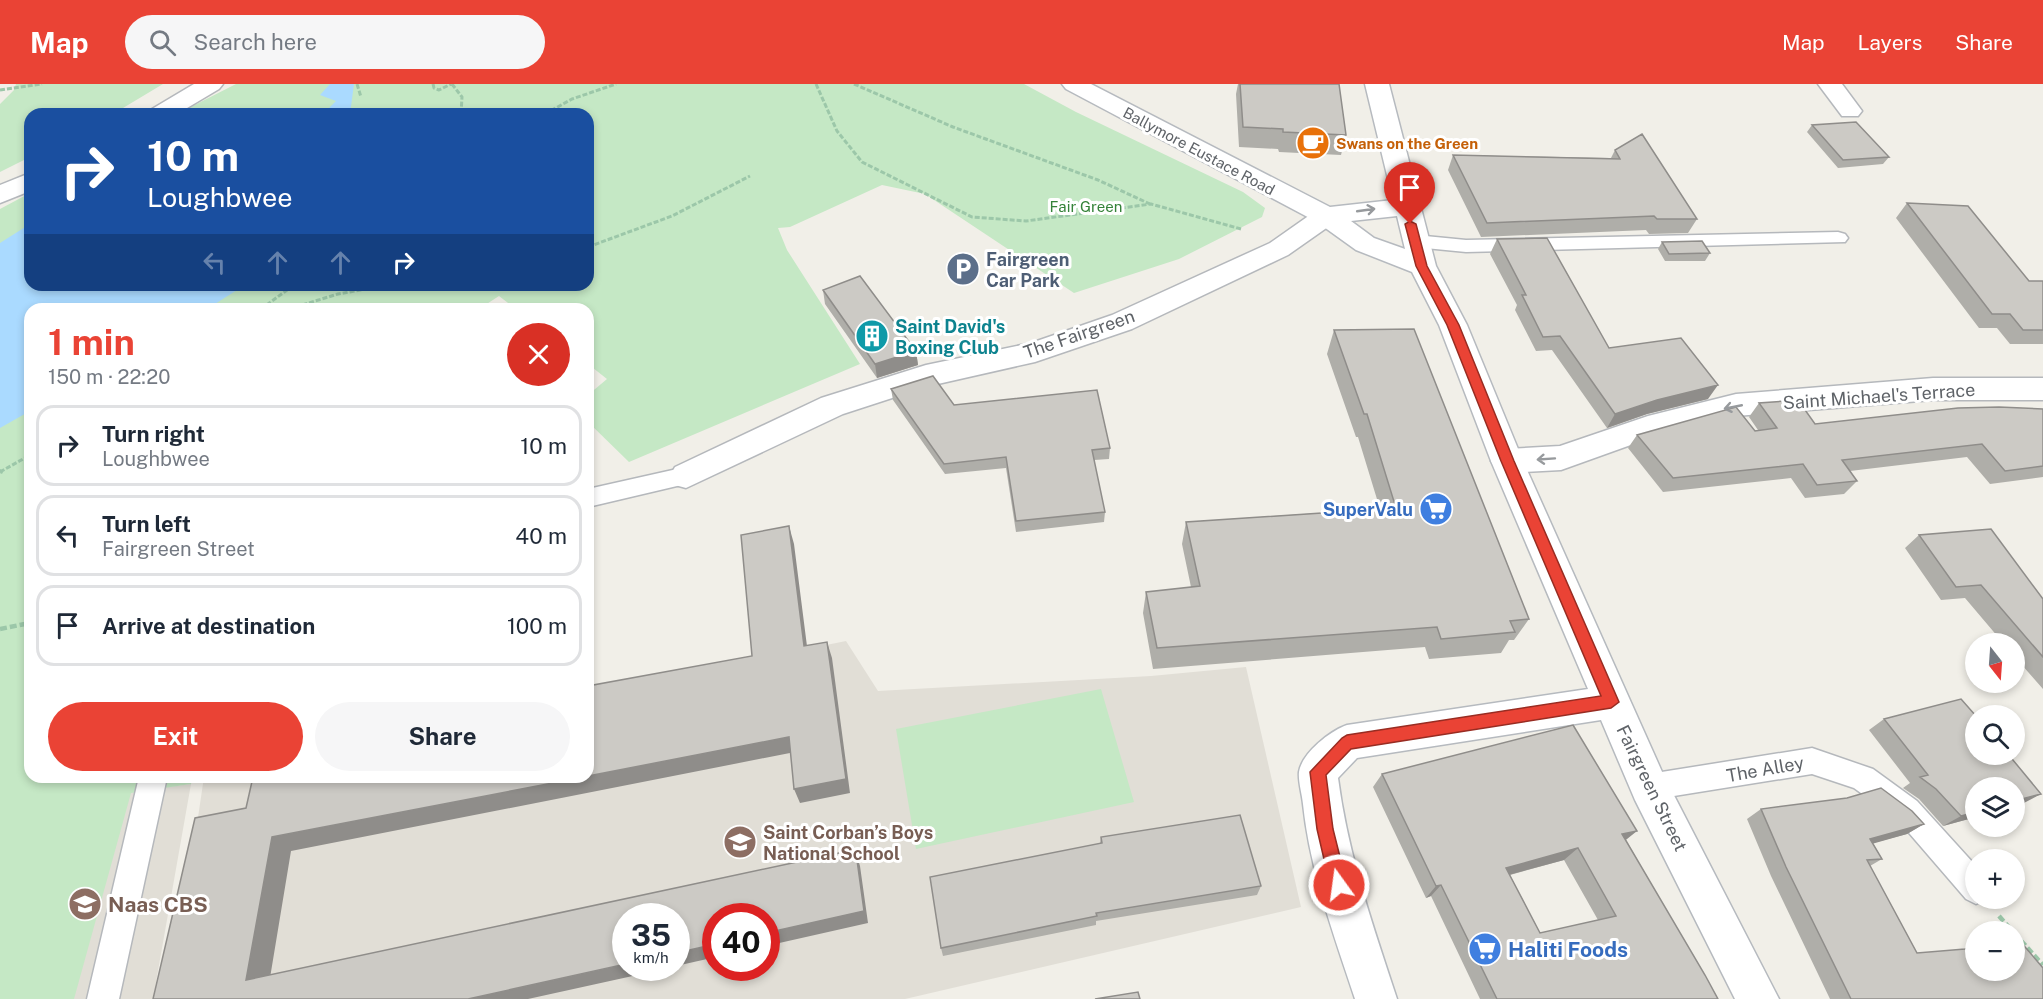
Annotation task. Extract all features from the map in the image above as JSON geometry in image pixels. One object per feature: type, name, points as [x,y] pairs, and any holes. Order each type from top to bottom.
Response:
[{"type":"street","points":[[170,108],[211,84]]},
{"type":"street","name":"Ballymore Eustace Road","points":[[1074,84],[1210,158],[1326,216],[1365,244],[1418,254]]},
{"type":"street","name":"Fairgreen Street","points":[[1377,84],[1418,254],[1453,325],[1507,461],[1649,787],[1758,999]]},
{"type":"street","points":[[1830,84],[1851,111]]},
{"type":"street","points":[[0,195],[24,184]]},
{"type":"street","points":[[1326,216],[1406,207]]},
{"type":"street","name":"The Fairgreen","points":[[686,476],[832,406],[926,376],[1035,352],[1122,322],[1279,249],[1326,216]]},
{"type":"street","name":"Saint Michael's Terrace","points":[[1507,461],[1561,458],[1648,427],[1736,405],[1933,389],[2043,389]]},
{"type":"street","points":[[1376,999],[1339,885],[1325,829],[1318,772],[1347,742],[1611,702]]},
{"type":"lane","points":[[1418,254],[1466,246],[1838,237]]},
{"type":"lane","points":[[594,497],[686,476]]},
{"type":"lane","name":"The Alley","points":[[1649,787],[1812,761],[1863,778],[1907,810],[1965,877]]},
{"type":"lane","points":[[104,999],[152,783]]},
{"type":"path","points":[[0,90],[42,84]]},
{"type":"path","points":[[357,84],[361,97]]},
{"type":"path","points":[[433,84],[434,88],[439,90],[451,84],[462,97],[461,108]]},
{"type":"path","points":[[556,108],[572,99],[616,84]]},
{"type":"path","points":[[816,84],[837,131],[862,162],[972,217],[1026,220],[1151,204]]},
{"type":"path","points":[[854,84],[953,127],[1098,180],[1151,204],[1247,231],[1279,249]]},
{"type":"path","points":[[594,245],[631,233],[730,188],[750,176]]},
{"type":"path","points":[[269,303],[286,291]]},
{"type":"path","points":[[309,303],[355,291]]},
{"type":"path","points":[[0,472],[24,458]]},
{"type":"path","points":[[0,629],[24,624]]},
{"type":"path","points":[[2025,945],[2043,965]]},
{"type":"shaded area","name":"Saint Corban’s Boys National School","points":[[846,641],[878,691],[1151,676],[1246,667],[1301,907],[905,999],[171,999],[203,783],[594,783],[594,692]]},
{"type":"shaded area","name":"Naas CBS","points":[[191,784],[153,999],[0,999],[0,809]]},
{"type":"green space","points":[[16,84],[163,84],[123,108],[24,108],[24,160],[0,172],[0,104],[14,90]]},
{"type":"green space","name":"Fair Green","points":[[236,84],[1024,84],[1076,112],[1243,192],[1265,208],[1262,217],[1179,259],[1074,293],[925,194],[882,185],[790,227],[778,228],[787,250],[860,364],[629,462],[594,428],[594,390],[607,379],[594,369],[594,303],[508,303],[499,296],[488,303],[24,303],[24,783],[191,783],[131,793],[74,999],[0,999],[0,209],[24,196],[24,291],[594,291],[594,108],[189,108]]},
{"type":"green space","points":[[1101,689],[1134,802],[916,849],[896,729]]},
{"type":"water","points":[[330,84],[354,84],[351,108],[329,108],[336,101],[320,95]]},
{"type":"water","points":[[24,228],[24,291],[236,291],[216,303],[24,303],[24,414],[0,428],[0,243]]},
{"type":"building","points":[[1240,84],[1339,84],[1346,135],[1283,132],[1283,129],[1243,127]]},
{"type":"building","points":[[1856,122],[1889,157],[1843,160],[1812,125]]},
{"type":"building","points":[[1642,134],[1697,219],[1657,219],[1654,216],[1487,223],[1453,155],[1620,159],[1615,150]]},
{"type":"building","points":[[1907,203],[1968,206],[2029,281],[2043,281],[2043,330],[2023,330],[2010,314],[1992,314]]},
{"type":"building","points":[[1547,238],[1609,348],[1681,338],[1718,385],[1657,400],[1615,414],[1560,336],[1543,337],[1522,295],[1526,295],[1497,239]]},
{"type":"building","points":[[1702,241],[1710,253],[1669,254],[1662,242]]},
{"type":"building","name":"Saint David's Boxing Club","points":[[860,276],[916,351],[875,364],[823,290]]},
{"type":"building","name":"SuperValu","points":[[1414,329],[1529,619],[1510,621],[1515,632],[1441,639],[1437,627],[1157,648],[1146,592],[1200,586],[1186,522],[1396,508],[1367,414],[1364,414],[1334,330]]},
{"type":"building","points":[[933,376],[954,405],[1097,390],[1110,448],[1092,450],[1105,512],[1016,521],[1006,457],[944,464],[891,389]]},
{"type":"building","points":[[1798,400],[1815,424],[1958,408],[2043,409],[2043,466],[2005,471],[1982,444],[1842,460],[1857,481],[1817,485],[1803,464],[1673,478],[1637,435],[1736,407],[1755,431],[1777,428],[1759,403]]},
{"type":"building","points":[[789,526],[804,646],[827,642],[846,779],[794,789],[789,737],[594,775],[594,685],[752,656],[741,535]]},
{"type":"building","points":[[1991,529],[2043,599],[2043,657],[2025,636],[2025,633],[2022,633],[1981,585],[1956,587],[1919,535]]},
{"type":"building","points":[[1961,699],[1966,705],[1965,765],[2017,765],[2041,794],[2025,798],[2025,777],[1965,777],[1965,815],[1961,816],[1936,789],[1920,777],[1928,775],[1884,719]]},
{"type":"building","points":[[1573,725],[1637,831],[1622,834],[1718,999],[1497,999],[1441,885],[1436,886],[1382,774]],"holes":[[[1578,848],[1616,916],[1540,933],[1506,868]]]},
{"type":"building","points":[[252,783],[553,783],[272,837],[246,980],[839,853],[856,853],[864,911],[780,930],[780,903],[702,903],[702,947],[690,950],[690,903],[612,903],[612,967],[468,999],[153,999],[195,818],[246,808]]},
{"type":"building","points":[[1881,788],[1912,811],[1924,824],[1870,839],[1882,859],[1867,860],[1917,953],[1965,949],[1965,981],[2025,981],[2025,947],[2043,968],[2043,999],[1851,999],[1786,867],[1761,809],[1847,798]]},
{"type":"building","points":[[1240,815],[1261,886],[1096,913],[1097,916],[941,948],[930,877],[1102,843],[1101,837]]},
{"type":"building","points":[[1138,992],[1140,999],[1095,999]]},
{"type":"place","name":"Swans on the Green","points":[[1313,143]]},
{"type":"place","name":"Fairgreen Car Park","points":[[963,269]]},
{"type":"place","name":"Saint David's Boxing Club","points":[[872,336]]},
{"type":"place","name":"SuperValu","points":[[1436,509]]},
{"type":"place","name":"Saint Corban’s Boys National School","points":[[740,842]]},
{"type":"place","name":"Naas CBS","points":[[85,904]]},
{"type":"place","name":"Haliti Foods","points":[[1485,949]]},
{"type":"route","points":[[1339,885],[1325,829],[1318,772],[1347,742],[1611,702],[1507,461],[1453,325],[1422,266],[1410,224]]}]
